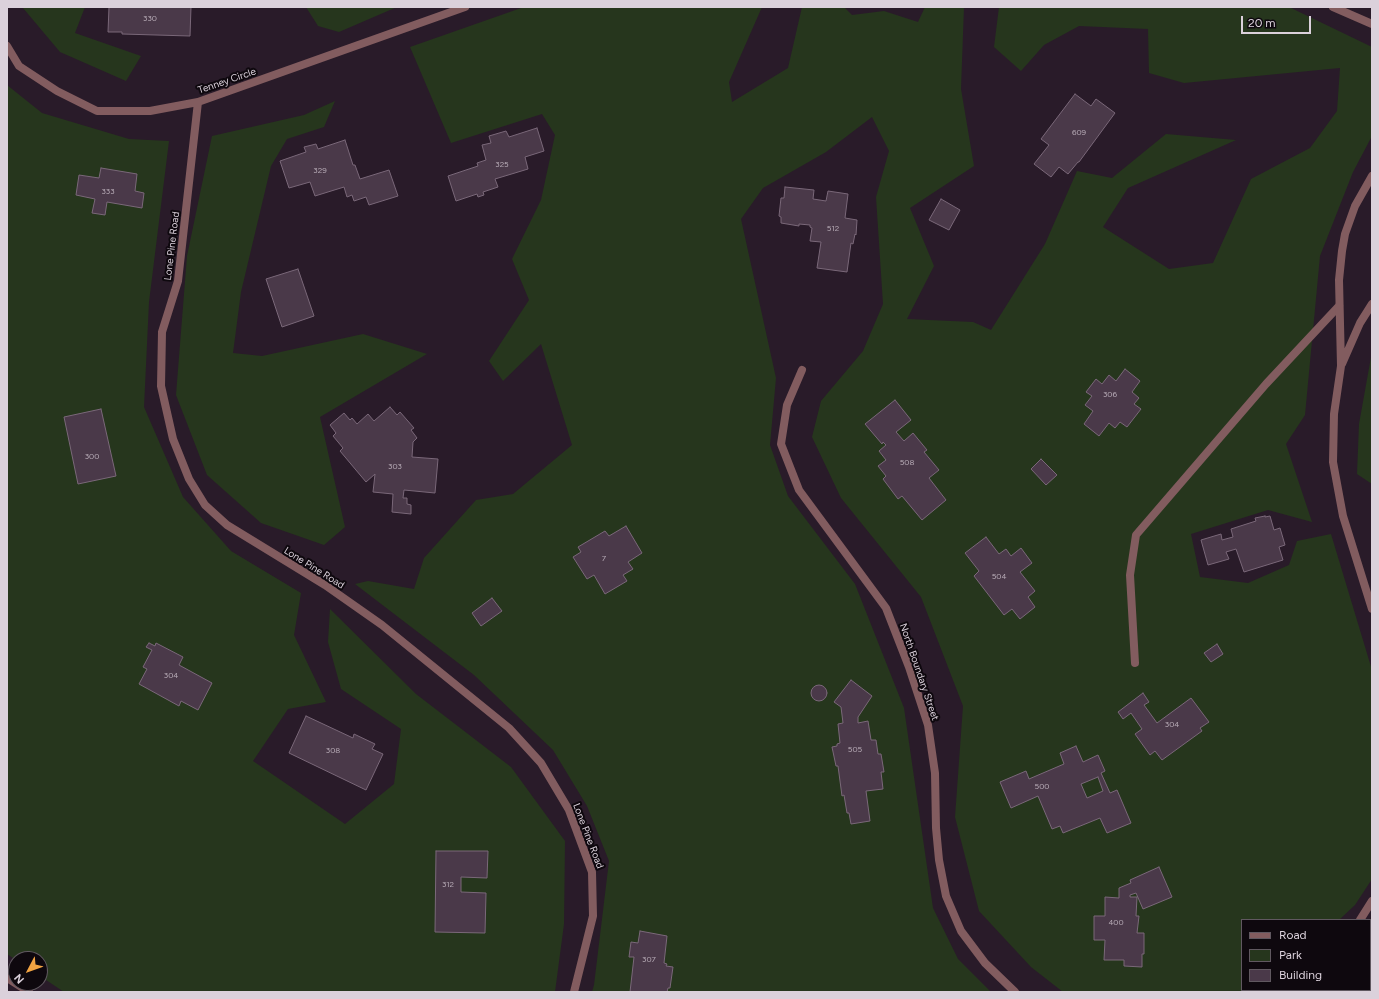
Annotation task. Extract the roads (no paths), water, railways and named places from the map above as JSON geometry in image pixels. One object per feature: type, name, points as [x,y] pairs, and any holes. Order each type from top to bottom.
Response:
[{"type":"street","name":"Tenney Circle","points":[[7,46],[19,66],[57,91],[97,111],[150,111],[198,102],[465,7]]},
{"type":"street","points":[[1333,7],[1372,24]]},
{"type":"street","name":"Lone Pine Road","points":[[198,102],[178,281],[162,332],[161,386],[173,439],[189,479],[205,505],[227,525],[325,585],[382,625],[509,728],[541,763],[569,810],[592,872],[593,916],[574,992]]},
{"type":"street","points":[[1372,176],[1355,206],[1345,234],[1340,265],[1339,306],[1341,366],[1334,414],[1333,462],[1343,516],[1372,609]]},
{"type":"street","points":[[1341,366],[1360,323],[1372,304]]},
{"type":"street","points":[[1135,663],[1130,575],[1136,535],[1266,384],[1339,306]]},
{"type":"street","name":"North Boundary Street","points":[[802,370],[787,405],[780,444],[799,490],[886,608],[909,666],[928,725],[934,774],[939,860],[946,896],[961,931],[985,963],[1015,992]]},
{"type":"street","points":[[1361,919],[1372,902]]},
{"type":"street","points":[[7,978],[29,992]]}]
